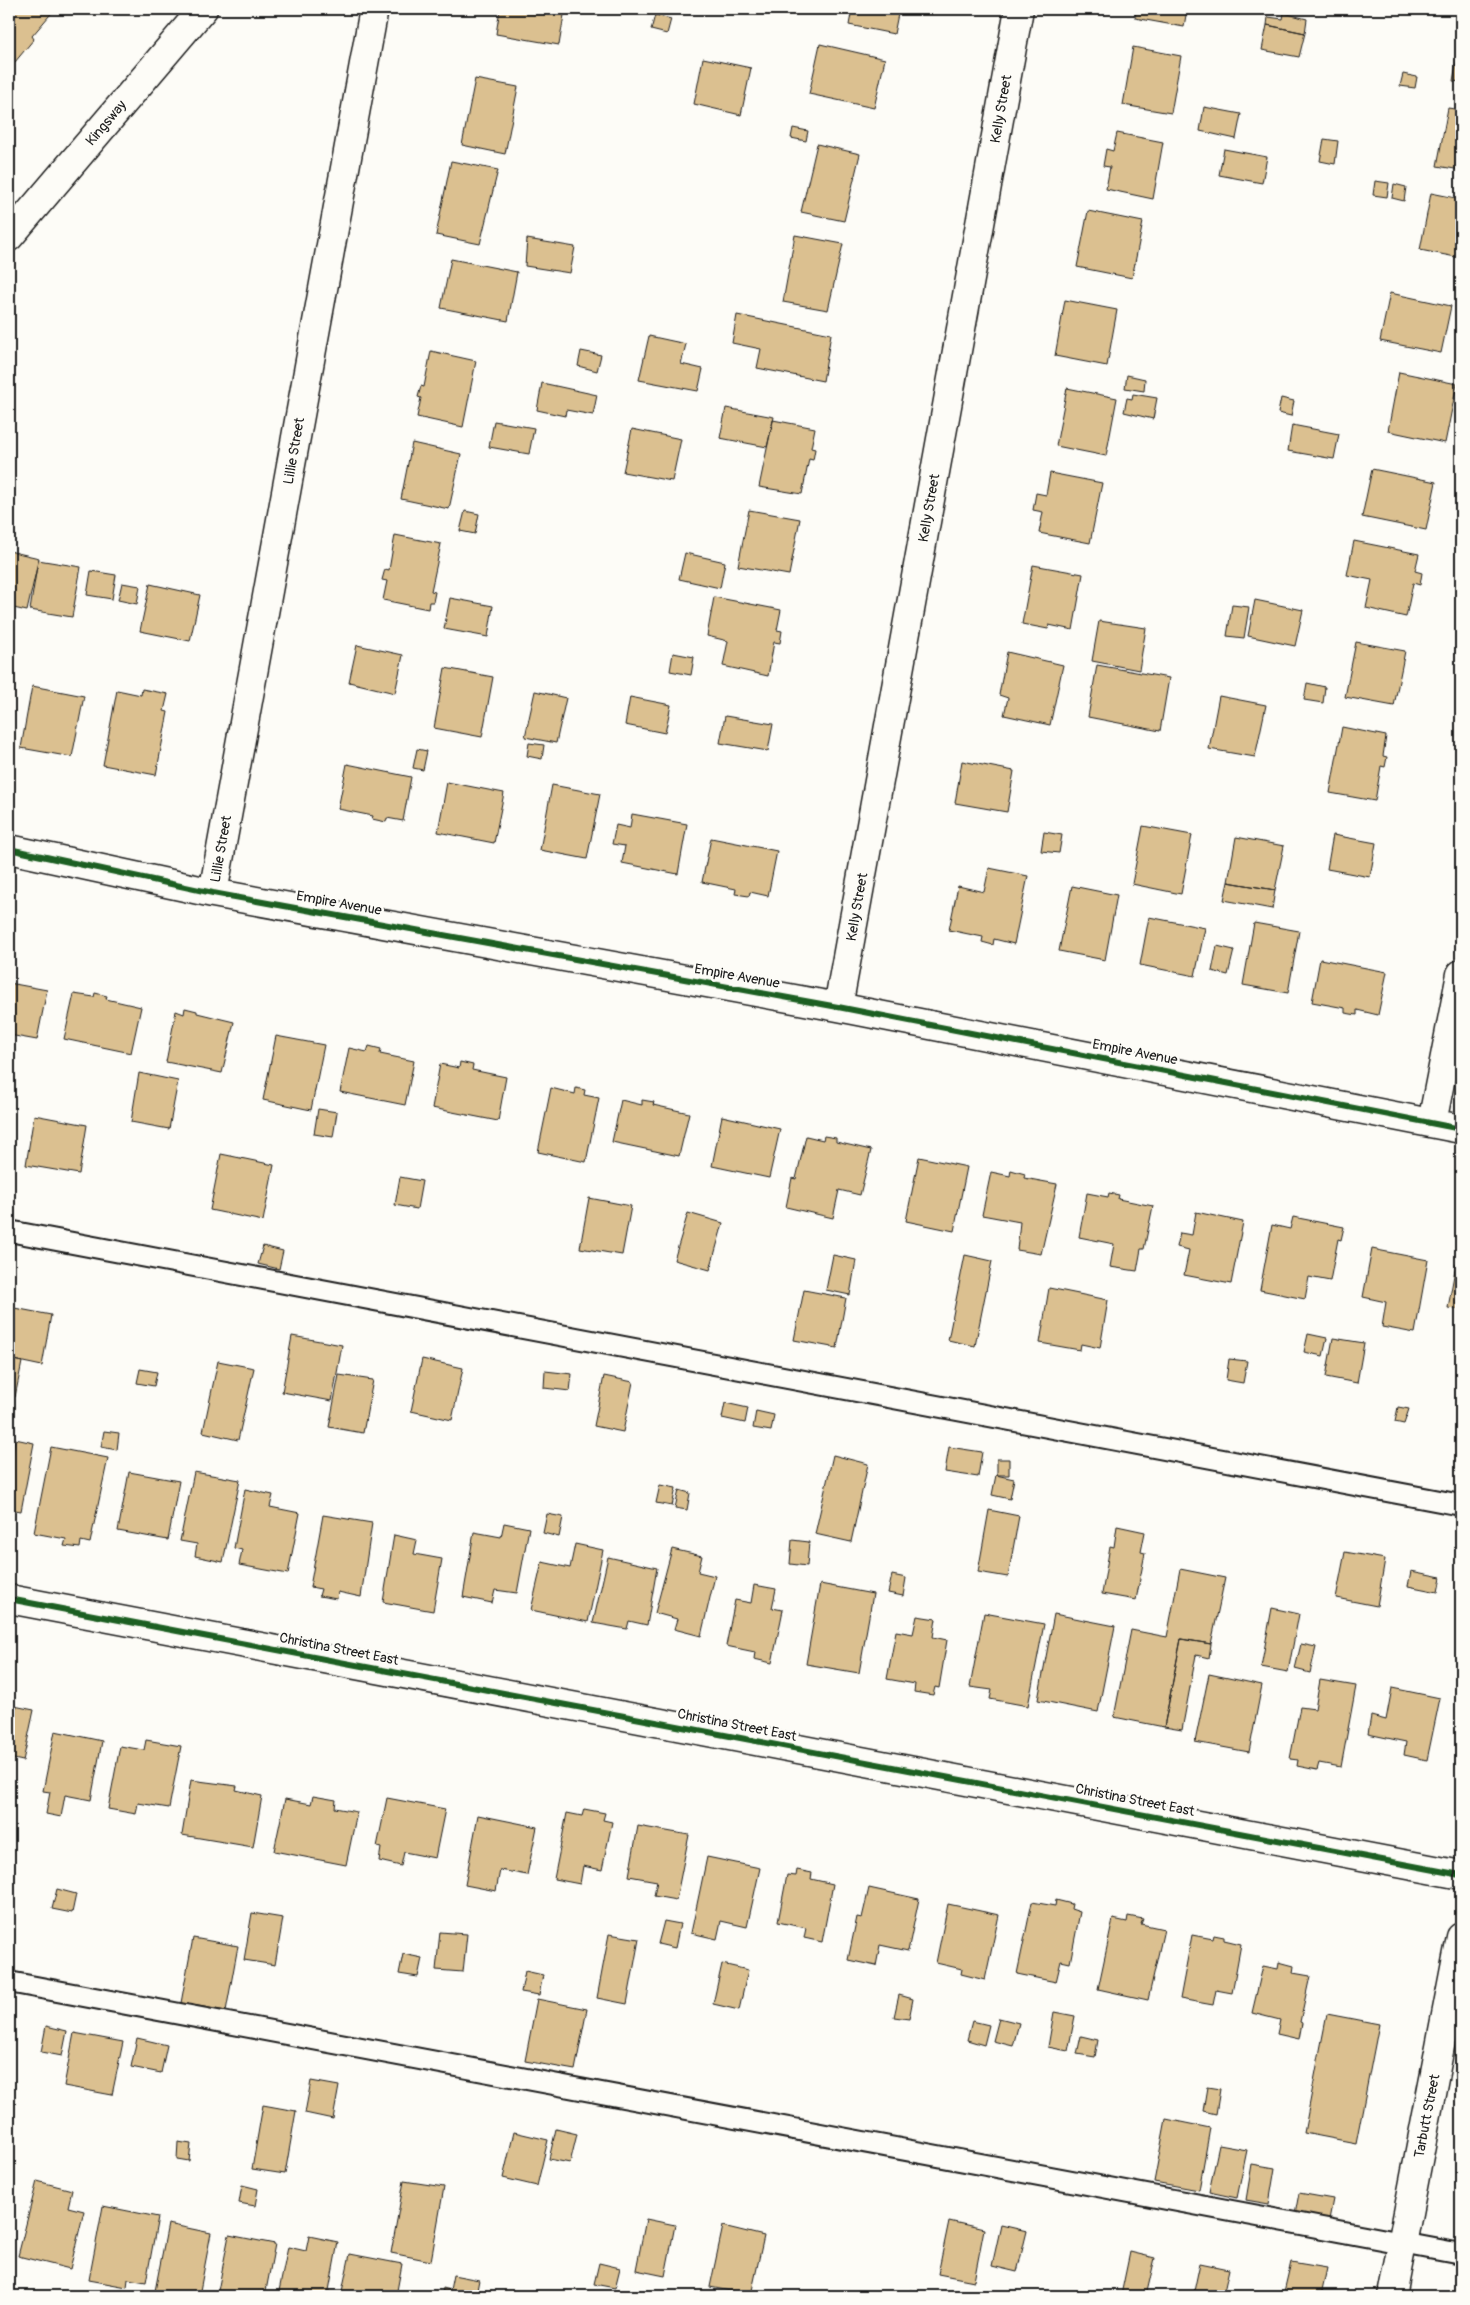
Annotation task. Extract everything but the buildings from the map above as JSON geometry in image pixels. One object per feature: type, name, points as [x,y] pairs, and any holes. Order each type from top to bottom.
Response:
[{"type":"street","name":"Kingsway","points":[[9,237],[203,9]]},
{"type":"street","name":"Lillie Street","points":[[213,893],[374,9]]},
{"type":"street","name":"Kelly Street","points":[[838,1007],[1019,9]]},
{"type":"street","name":"Empire Avenue","points":[[9,849],[213,893],[838,1007],[1461,1129]]},
{"type":"street","points":[[1432,1123],[1461,974]]},
{"type":"street","name":"Christina Street East","points":[[9,1600],[1461,1875]]},
{"type":"street","name":"Tarbutt Street","points":[[1392,2296],[1461,1937]]},
{"type":"lane","points":[[9,1232],[1461,1504]]},
{"type":"lane","points":[[9,1982],[1461,2254]]},
{"type":"cycle path","points":[[9,849],[213,893],[838,1007],[1461,1129]]},
{"type":"cycle path","points":[[9,1599],[1461,1875]]}]
